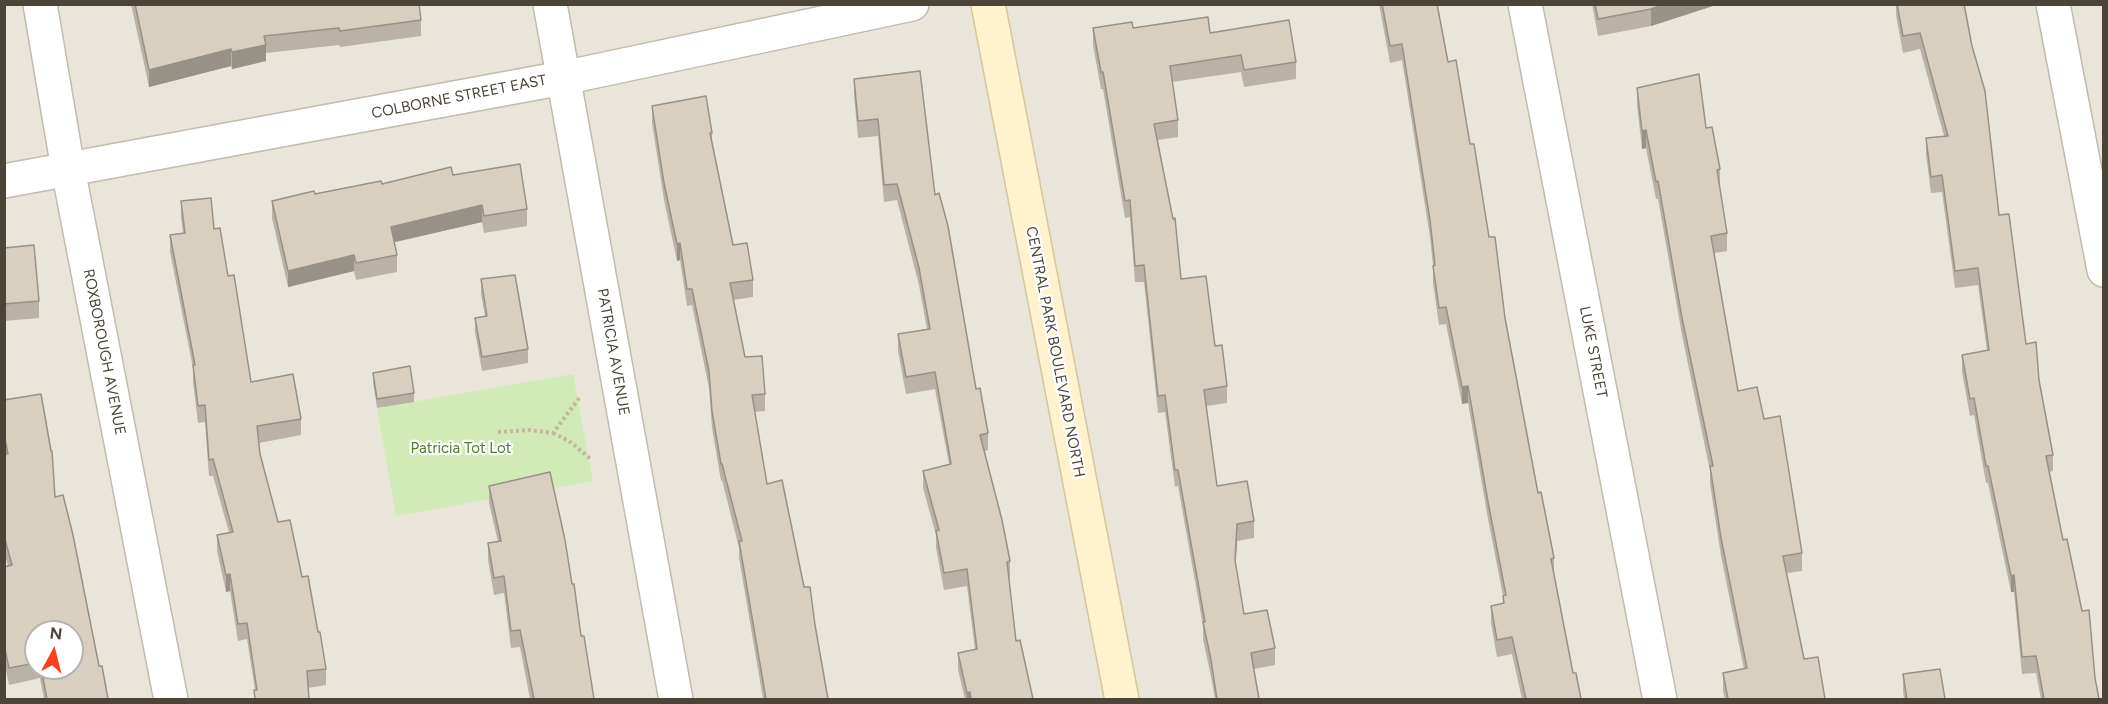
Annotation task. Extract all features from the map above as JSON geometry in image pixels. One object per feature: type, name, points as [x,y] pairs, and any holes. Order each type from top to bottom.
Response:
[{"type":"street","name":"ROXBOROUGH AVENUE","points":[[40,4],[68,169],[171,699]]},
{"type":"street","name":"PATRICIA AVENUE","points":[[550,4],[676,699]]},
{"type":"street","name":"COLBORNE STREET EAST","points":[[4,181],[563,78],[912,4]]},
{"type":"street","name":"CENTRAL PARK BOULEVARD NORTH","points":[[988,4],[1122,699]]},
{"type":"street","name":"LUKE STREET","points":[[1525,4],[1660,699]]},
{"type":"street","points":[[2053,4],[2103,270]]},
{"type":"path","points":[[553,433],[580,397]]},
{"type":"path","points":[[498,432],[529,430],[553,433],[569,441],[592,460]]},
{"type":"shaded area","points":[[4,5],[2103,5],[2103,699],[5,699]]},
{"type":"green space","name":"Patricia Tot Lot","points":[[573,374],[593,481],[396,516],[377,408]]},
{"type":"building","points":[[135,4],[419,4],[421,20],[340,31],[339,28],[264,36],[266,45],[232,52],[231,49],[149,70]]},
{"type":"building","points":[[1382,4],[1437,4],[1448,62],[1456,60],[1470,144],[1474,144],[1489,237],[1495,237],[1505,318],[1538,493],[1541,492],[1554,558],[1551,559],[1573,673],[1576,673],[1581,699],[1526,699],[1512,637],[1497,640],[1491,606],[1504,603],[1503,596],[1506,595],[1468,386],[1462,387],[1446,307],[1439,308],[1430,220],[1402,44],[1390,46]]},
{"type":"building","points":[[1595,4],[1665,4],[1651,9],[1598,19]]},
{"type":"building","points":[[1897,4],[1964,4],[1972,46],[1985,91],[1999,215],[2009,214],[2026,344],[2036,342],[2039,380],[2053,455],[2046,456],[2063,540],[2067,539],[2082,611],[2089,610],[2099,699],[2044,699],[2036,656],[2022,657],[2014,575],[2011,576],[1988,466],[1986,466],[1974,398],[1970,399],[1962,355],[1989,350],[1978,268],[1955,271],[1942,175],[1931,177],[1926,138],[1948,136],[1920,33],[1903,36]]},
{"type":"building","points":[[1208,17],[1210,33],[1289,20],[1296,62],[1244,70],[1241,55],[1170,66],[1178,120],[1154,124],[1173,219],[1175,218],[1181,279],[1206,276],[1215,346],[1222,345],[1227,386],[1204,390],[1217,486],[1247,481],[1254,521],[1237,524],[1235,560],[1244,614],[1267,610],[1275,648],[1251,653],[1259,699],[1217,699],[1178,470],[1175,470],[1165,395],[1158,396],[1144,265],[1135,266],[1130,200],[1125,201],[1103,72],[1101,72],[1093,28],[1132,22],[1133,28]]},
{"type":"building","points":[[920,71],[935,195],[939,193],[948,226],[976,389],[980,388],[988,433],[980,435],[1010,561],[1007,562],[1016,641],[1020,640],[1033,699],[971,699],[970,692],[967,693],[958,653],[977,649],[967,569],[944,573],[936,531],[939,530],[923,471],[951,464],[935,372],[906,377],[898,334],[930,329],[919,268],[897,184],[884,185],[878,119],[858,121],[854,79]]},
{"type":"building","points":[[1699,74],[1706,128],[1712,127],[1720,169],[1717,170],[1727,233],[1711,236],[1738,391],[1757,387],[1764,419],[1780,416],[1802,553],[1783,556],[1804,659],[1818,657],[1825,699],[1728,699],[1723,673],[1747,668],[1721,538],[1710,466],[1713,466],[1682,318],[1658,181],[1656,182],[1646,130],[1642,131],[1637,88]]},
{"type":"building","points":[[706,96],[712,133],[710,133],[733,245],[747,243],[753,280],[730,283],[745,357],[762,356],[765,394],[752,395],[767,484],[782,480],[804,587],[810,587],[828,699],[766,699],[739,541],[742,541],[721,464],[712,411],[709,371],[692,289],[687,289],[680,243],[677,244],[664,183],[652,106]]},
{"type":"building","points":[[520,164],[527,209],[484,216],[482,205],[391,227],[397,255],[356,263],[354,255],[288,271],[272,201],[314,191],[315,194],[381,181],[382,184],[451,167],[453,175]]},
{"type":"building","points":[[211,198],[214,229],[220,228],[228,276],[234,275],[251,382],[293,374],[301,419],[257,426],[260,454],[278,522],[290,520],[302,577],[308,576],[318,632],[320,632],[326,669],[307,671],[309,699],[255,699],[254,690],[257,690],[247,623],[238,624],[230,574],[226,575],[217,535],[233,532],[213,459],[209,460],[205,405],[198,406],[193,365],[195,365],[170,235],[185,233],[181,201]]},
{"type":"building","points":[[34,245],[39,301],[4,304],[4,248]]},
{"type":"building","points":[[515,275],[528,349],[482,357],[475,318],[487,316],[481,279]]},
{"type":"building","points":[[410,366],[414,393],[377,399],[373,373]]},
{"type":"building","points":[[41,394],[52,451],[55,497],[63,495],[108,699],[47,699],[43,680],[84,680],[84,620],[24,620],[24,665],[9,668],[4,645],[4,567],[12,565],[4,536],[4,454],[8,454],[4,434],[4,400]]},
{"type":"building","points":[[550,472],[572,584],[574,584],[581,636],[584,636],[594,699],[534,699],[520,630],[511,631],[504,576],[494,578],[488,543],[501,541],[489,486]]},
{"type":"building","points":[[1940,669],[1945,699],[1907,699],[1903,674]]}]
